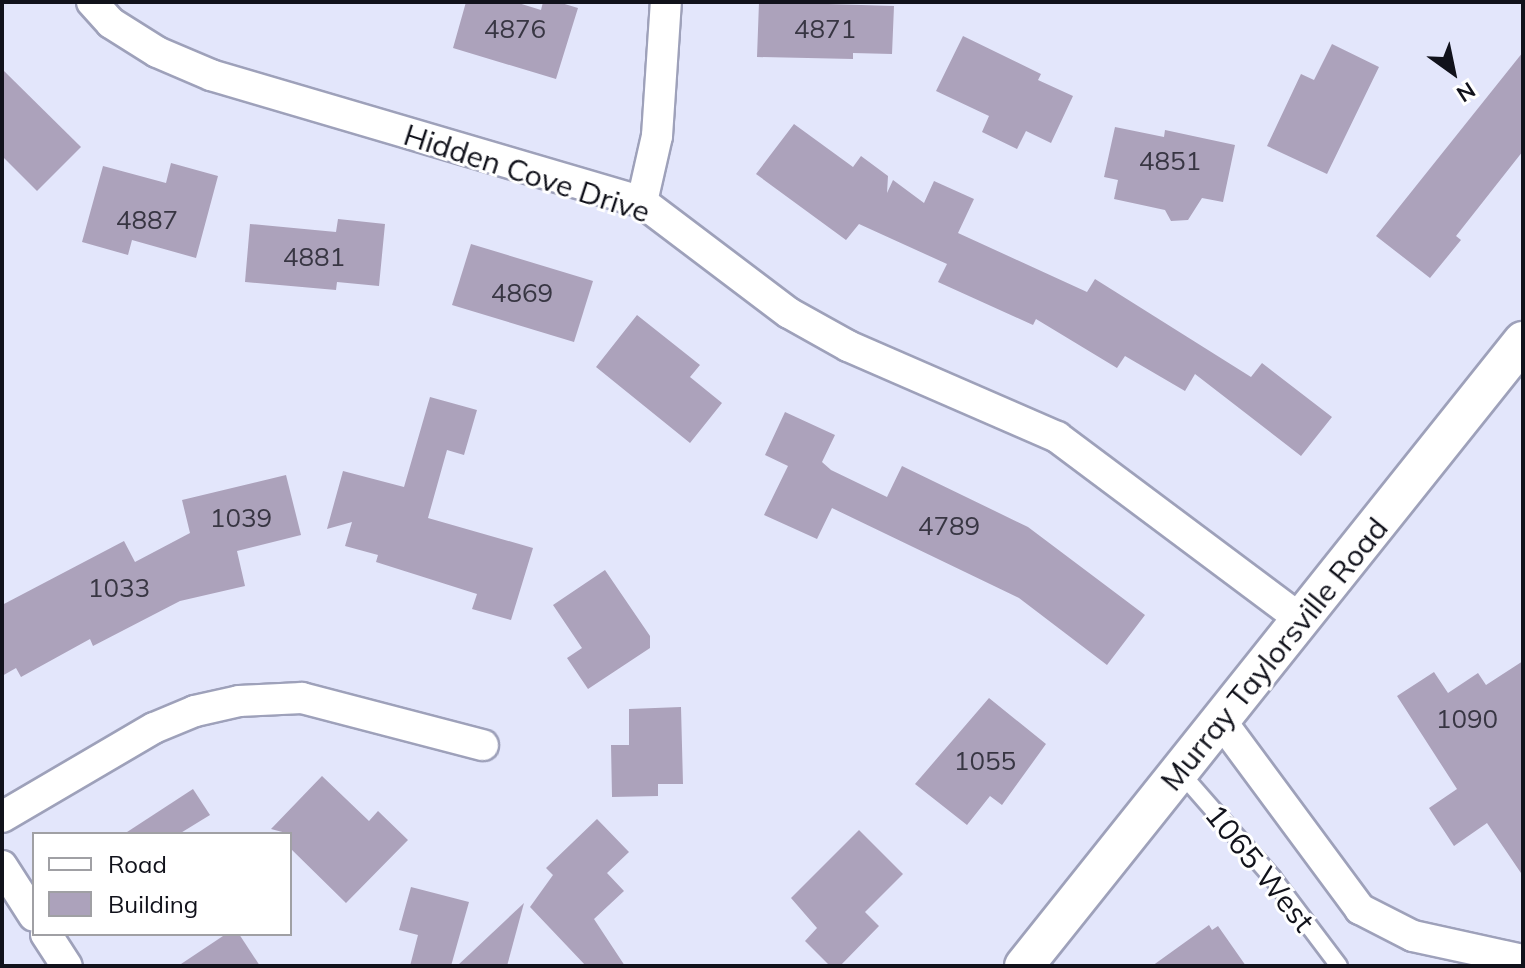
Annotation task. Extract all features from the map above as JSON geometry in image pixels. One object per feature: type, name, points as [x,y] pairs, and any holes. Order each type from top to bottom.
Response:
[{"type":"street","name":"Hidden Cove Drive","points":[[92,2],[111,23],[157,52],[211,75],[642,202],[812,326],[1057,437],[1302,620]]},
{"type":"street","points":[[642,202],[657,136],[666,2]]},
{"type":"street","name":"Murray Taylorsville Road","points":[[1024,966],[1523,341]]},
{"type":"street","points":[[2,817],[154,728],[195,711],[239,701],[302,698],[483,745]]},
{"type":"street","points":[[1221,721],[1360,909],[1413,936],[1523,960]]},
{"type":"street","points":[[2,866],[32,913]]},
{"type":"street","points":[[47,936],[67,966]]},
{"type":"lane","name":"1065 West","points":[[1180,772],[1272,877],[1339,966]]},
{"type":"building","points":[[466,2],[515,2],[541,10],[543,2],[558,2],[578,8],[556,79],[453,48]]},
{"type":"building","points":[[759,2],[894,6],[892,54],[853,53],[853,59],[757,57]]},
{"type":"building","points":[[963,36],[1041,74],[1038,80],[1073,96],[1051,143],[1026,131],[1017,149],[982,132],[989,116],[936,91]]},
{"type":"building","points":[[1332,44],[1379,67],[1327,174],[1267,146],[1301,74],[1314,80]]},
{"type":"building","points":[[1523,52],[1523,151],[1456,236],[1461,240],[1430,278],[1376,236]]},
{"type":"building","points":[[2,69],[81,147],[37,191],[2,156]]},
{"type":"building","points":[[794,124],[853,167],[861,156],[888,176],[887,193],[893,180],[924,203],[934,181],[974,199],[958,233],[1087,292],[1095,279],[1251,377],[1262,363],[1332,417],[1301,456],[1195,374],[1185,391],[1125,356],[1117,368],[1036,319],[1033,325],[938,282],[947,264],[859,224],[846,240],[756,174]]},
{"type":"building","points":[[1115,127],[1164,137],[1165,130],[1235,145],[1223,202],[1202,198],[1188,220],[1171,221],[1165,210],[1114,199],[1118,180],[1104,177]]},
{"type":"building","points":[[171,163],[218,176],[196,258],[132,240],[128,255],[82,242],[103,166],[166,183]]},
{"type":"building","points":[[338,219],[385,224],[379,286],[337,282],[336,290],[245,282],[250,224],[336,232]]},
{"type":"building","points":[[471,244],[593,281],[574,342],[452,305]]},
{"type":"building","points":[[637,315],[700,365],[690,377],[722,403],[690,443],[596,367]]},
{"type":"building","points":[[430,397],[477,410],[464,455],[447,450],[428,518],[533,548],[511,620],[472,609],[477,594],[376,562],[378,555],[345,546],[352,522],[327,529],[343,471],[404,487]]},
{"type":"building","points":[[785,412],[835,435],[822,462],[831,470],[887,497],[902,466],[1028,527],[1145,615],[1107,665],[1019,598],[832,508],[817,539],[764,515],[788,466],[765,455]]},
{"type":"building","points":[[286,475],[301,535],[237,551],[245,586],[180,601],[93,646],[90,639],[21,677],[16,668],[2,676],[2,605],[124,541],[135,562],[190,533],[182,500]]},
{"type":"building","points":[[605,570],[650,636],[650,648],[588,689],[567,658],[582,648],[553,605]]},
{"type":"building","points":[[1523,661],[1523,876],[1487,823],[1454,846],[1429,808],[1457,789],[1397,696],[1434,672],[1448,693],[1478,673],[1486,685]]},
{"type":"building","points":[[989,698],[1046,744],[1002,805],[990,796],[967,825],[915,784]]},
{"type":"building","points":[[681,707],[683,784],[658,784],[658,796],[612,797],[611,745],[629,745],[629,709]]},
{"type":"building","points":[[322,776],[369,821],[378,811],[408,840],[346,903],[292,850],[292,832],[271,829]]},
{"type":"building","points":[[193,789],[210,815],[182,832],[127,832]]},
{"type":"building","points":[[597,819],[629,852],[607,873],[624,891],[594,919],[625,966],[586,966],[530,907],[553,875],[546,868]]},
{"type":"building","points":[[859,830],[903,874],[865,912],[879,926],[840,966],[830,966],[805,941],[817,928],[791,898]]},
{"type":"building","points":[[411,887],[469,902],[451,966],[410,966],[418,935],[399,930]]},
{"type":"building","points":[[524,903],[507,966],[457,966]]},
{"type":"building","points":[[1209,925],[1212,930],[1218,926],[1246,966],[1152,966]]},
{"type":"building","points":[[223,936],[240,936],[260,966],[178,966]]}]
